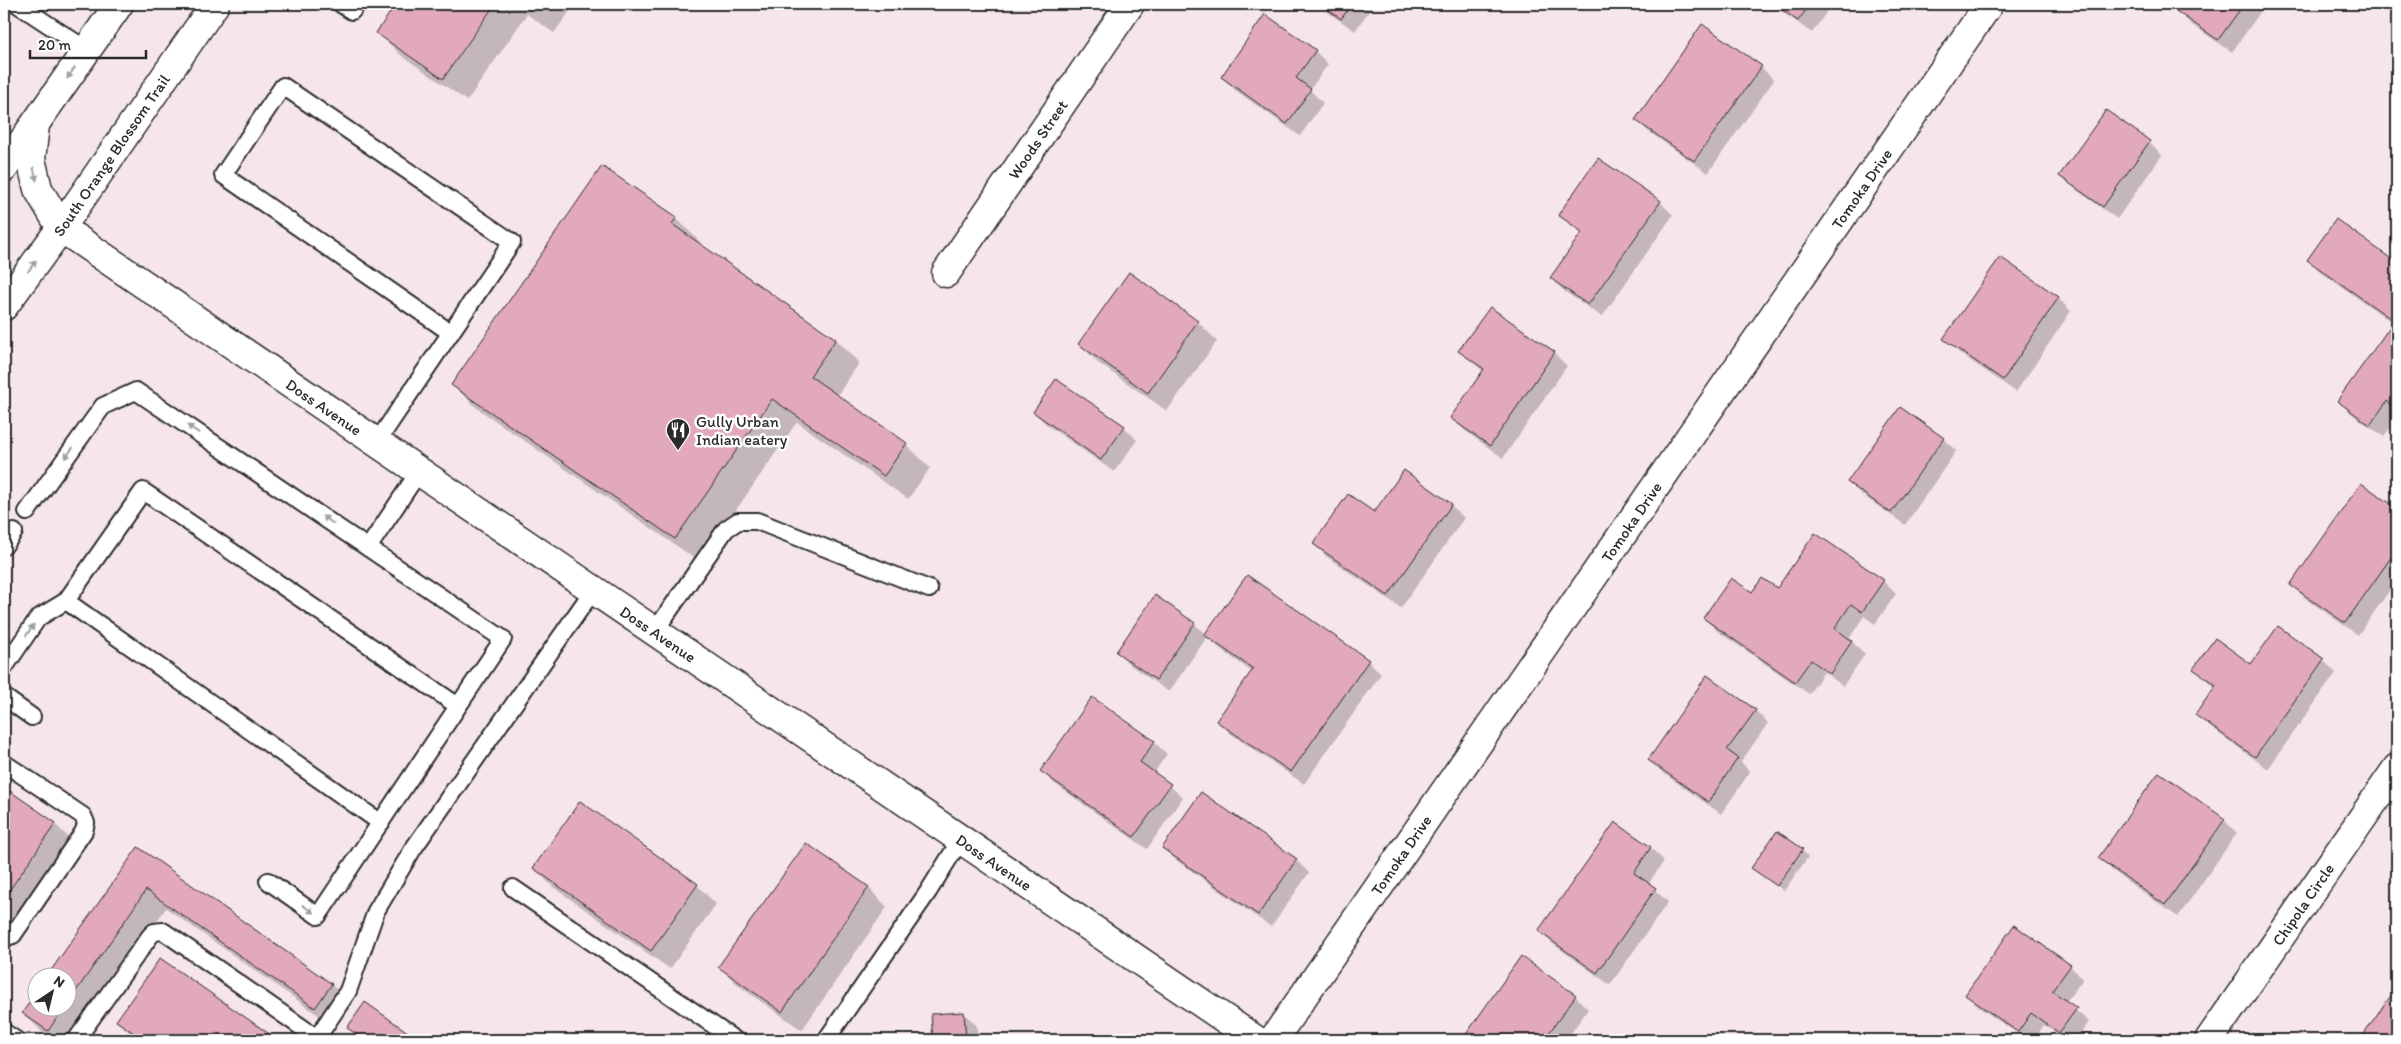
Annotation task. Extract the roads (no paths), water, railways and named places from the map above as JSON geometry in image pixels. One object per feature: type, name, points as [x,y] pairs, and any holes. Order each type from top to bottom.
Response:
[{"type":"street","points":[[4,168],[119,4]]},
{"type":"street","name":"South Orange Blossom Trail","points":[[4,306],[61,228],[215,4]]},
{"type":"street","name":"Woods Street","points":[[946,273],[1130,4]]},
{"type":"street","name":"Tomoka Drive","points":[[1272,1040],[1990,4]]},
{"type":"street","points":[[35,126],[32,159],[38,189],[61,228]]},
{"type":"street","name":"Doss Avenue","points":[[61,228],[420,470],[1256,1040]]},
{"type":"street","name":"Chipola Circle","points":[[2209,1040],[2397,768]]},
{"type":"lane","points":[[17,4],[87,50]]},
{"type":"lane","points":[[340,4],[352,11],[358,4]]},
{"type":"lane","points":[[377,442],[451,333],[512,242],[284,86],[223,175],[451,333]]},
{"type":"lane","points":[[27,512],[103,406],[136,391],[503,639],[318,916],[268,881]]},
{"type":"lane","points":[[368,548],[420,470]]},
{"type":"lane","points":[[4,668],[38,618],[66,601],[143,491],[458,706]]},
{"type":"lane","points":[[655,631],[726,528],[738,521],[757,521],[929,589]]},
{"type":"lane","points":[[4,546],[14,532]]},
{"type":"lane","points":[[76,1040],[150,936],[154,932],[163,931],[318,1039],[348,991],[376,911],[409,857],[594,589]]},
{"type":"lane","points":[[66,601],[381,823]]},
{"type":"lane","points":[[4,698],[32,717]]},
{"type":"lane","points":[[4,763],[83,816],[86,823],[84,831],[13,935],[4,938]]},
{"type":"lane","points":[[826,1040],[928,892],[961,839]]},
{"type":"lane","points":[[512,888],[735,1040]]},
{"type":"lane","points":[[4,1032],[16,1040]]},
{"type":"place","name":"Gully Urban Indian eatery","points":[[678,451]]}]
